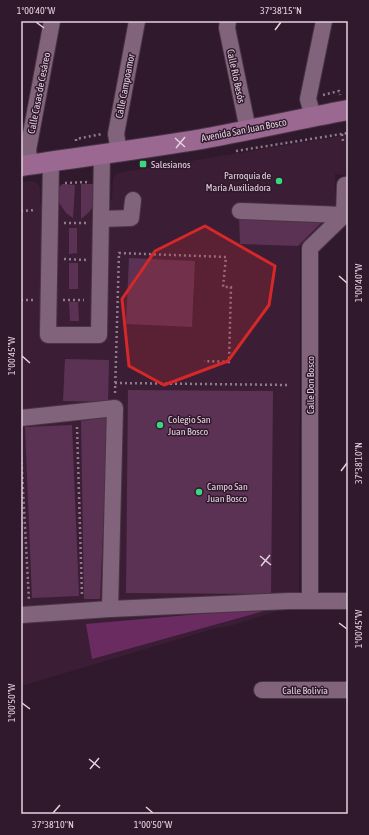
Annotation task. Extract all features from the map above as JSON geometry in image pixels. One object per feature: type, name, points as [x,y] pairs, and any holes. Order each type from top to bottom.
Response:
[{"type":"main road","name":"Avenida San Juan Bosco","points":[[26,166],[248,130],[348,110]]},
{"type":"street","name":"Calle Casas de Cesáreo","points":[[26,166],[52,21]]},
{"type":"street","name":"Calle Campoamor","points":[[48,300],[48,335],[99,335],[102,182],[116,134],[137,21]]},
{"type":"street","name":"Calle Río Besós","points":[[228,21],[227,28],[248,130]]},
{"type":"street","points":[[312,117],[308,99],[324,21]]},
{"type":"street","points":[[48,300],[51,162]]},
{"type":"street","points":[[240,211],[344,215],[346,185]]},
{"type":"street","points":[[101,221],[131,218],[133,200]]},
{"type":"street","name":"Calle Don Bosco","points":[[310,601],[310,248],[344,215]]},
{"type":"street","points":[[21,418],[115,408],[110,609]]},
{"type":"street","points":[[25,609],[110,609],[348,600]]},
{"type":"street","name":"Calle Bolivia","points":[[262,690],[348,690]]},
{"type":"path","points":[[342,134],[342,141],[346,141]]},
{"type":"path","points":[[50,184],[102,182]]},
{"type":"path","points":[[50,223],[101,221]]},
{"type":"path","points":[[115,408],[119,253],[226,257],[223,287],[231,287],[229,362],[204,361]]},
{"type":"path","points":[[21,300],[118,299]]},
{"type":"path","points":[[116,383],[290,384]]},
{"type":"path","points":[[77,425],[82,598]]},
{"type":"path","points":[[21,452],[25,609]]},
{"type":"highlighted area","points":[[205,226],[275,266],[269,305],[228,361],[164,385],[129,366],[122,299],[155,251]]},
{"type":"shaded area","name":"Colegio San Juan Bosco","points":[[348,135],[348,176],[335,174],[335,210],[300,247],[299,604],[230,626],[216,628],[21,686],[21,182],[32,181],[38,184],[40,188],[40,203],[50,203],[60,184],[93,184],[101,201],[112,200],[113,179],[118,173]]},
{"type":"shaded area","points":[[63,184],[75,185],[73,218],[66,213],[58,201],[59,187]]},
{"type":"shaded area","points":[[81,184],[93,184],[97,187],[97,201],[89,212],[81,219]]},
{"type":"shaded area","points":[[239,216],[324,220],[298,246],[240,244]]},
{"type":"shaded area","points":[[69,228],[77,228],[77,253],[69,254]]},
{"type":"shaded area","points":[[129,258],[195,261],[192,327],[126,324]]},
{"type":"shaded area","points":[[69,263],[78,263],[78,289],[69,289]]},
{"type":"shaded area","points":[[69,302],[78,302],[79,321],[70,321]]},
{"type":"shaded area","points":[[65,359],[109,360],[108,402],[63,401]]},
{"type":"shaded area","name":"Campo San Juan Bosco","points":[[128,390],[273,391],[271,594],[126,593]]},
{"type":"shaded area","points":[[108,417],[100,599],[84,599],[81,421]]},
{"type":"shaded area","points":[[72,425],[79,596],[32,598],[25,427]]},
{"type":"shaded area","points":[[278,607],[92,659],[86,624]]},
{"type":"place","name":"Salesianos","points":[[143,164]]},
{"type":"place","name":"Parroquia de María Auxiliadora","points":[[279,181]]},
{"type":"place","name":"Colegio San Juan Bosco","points":[[160,425]]},
{"type":"place","name":"Campo San Juan Bosco","points":[[199,492]]}]
